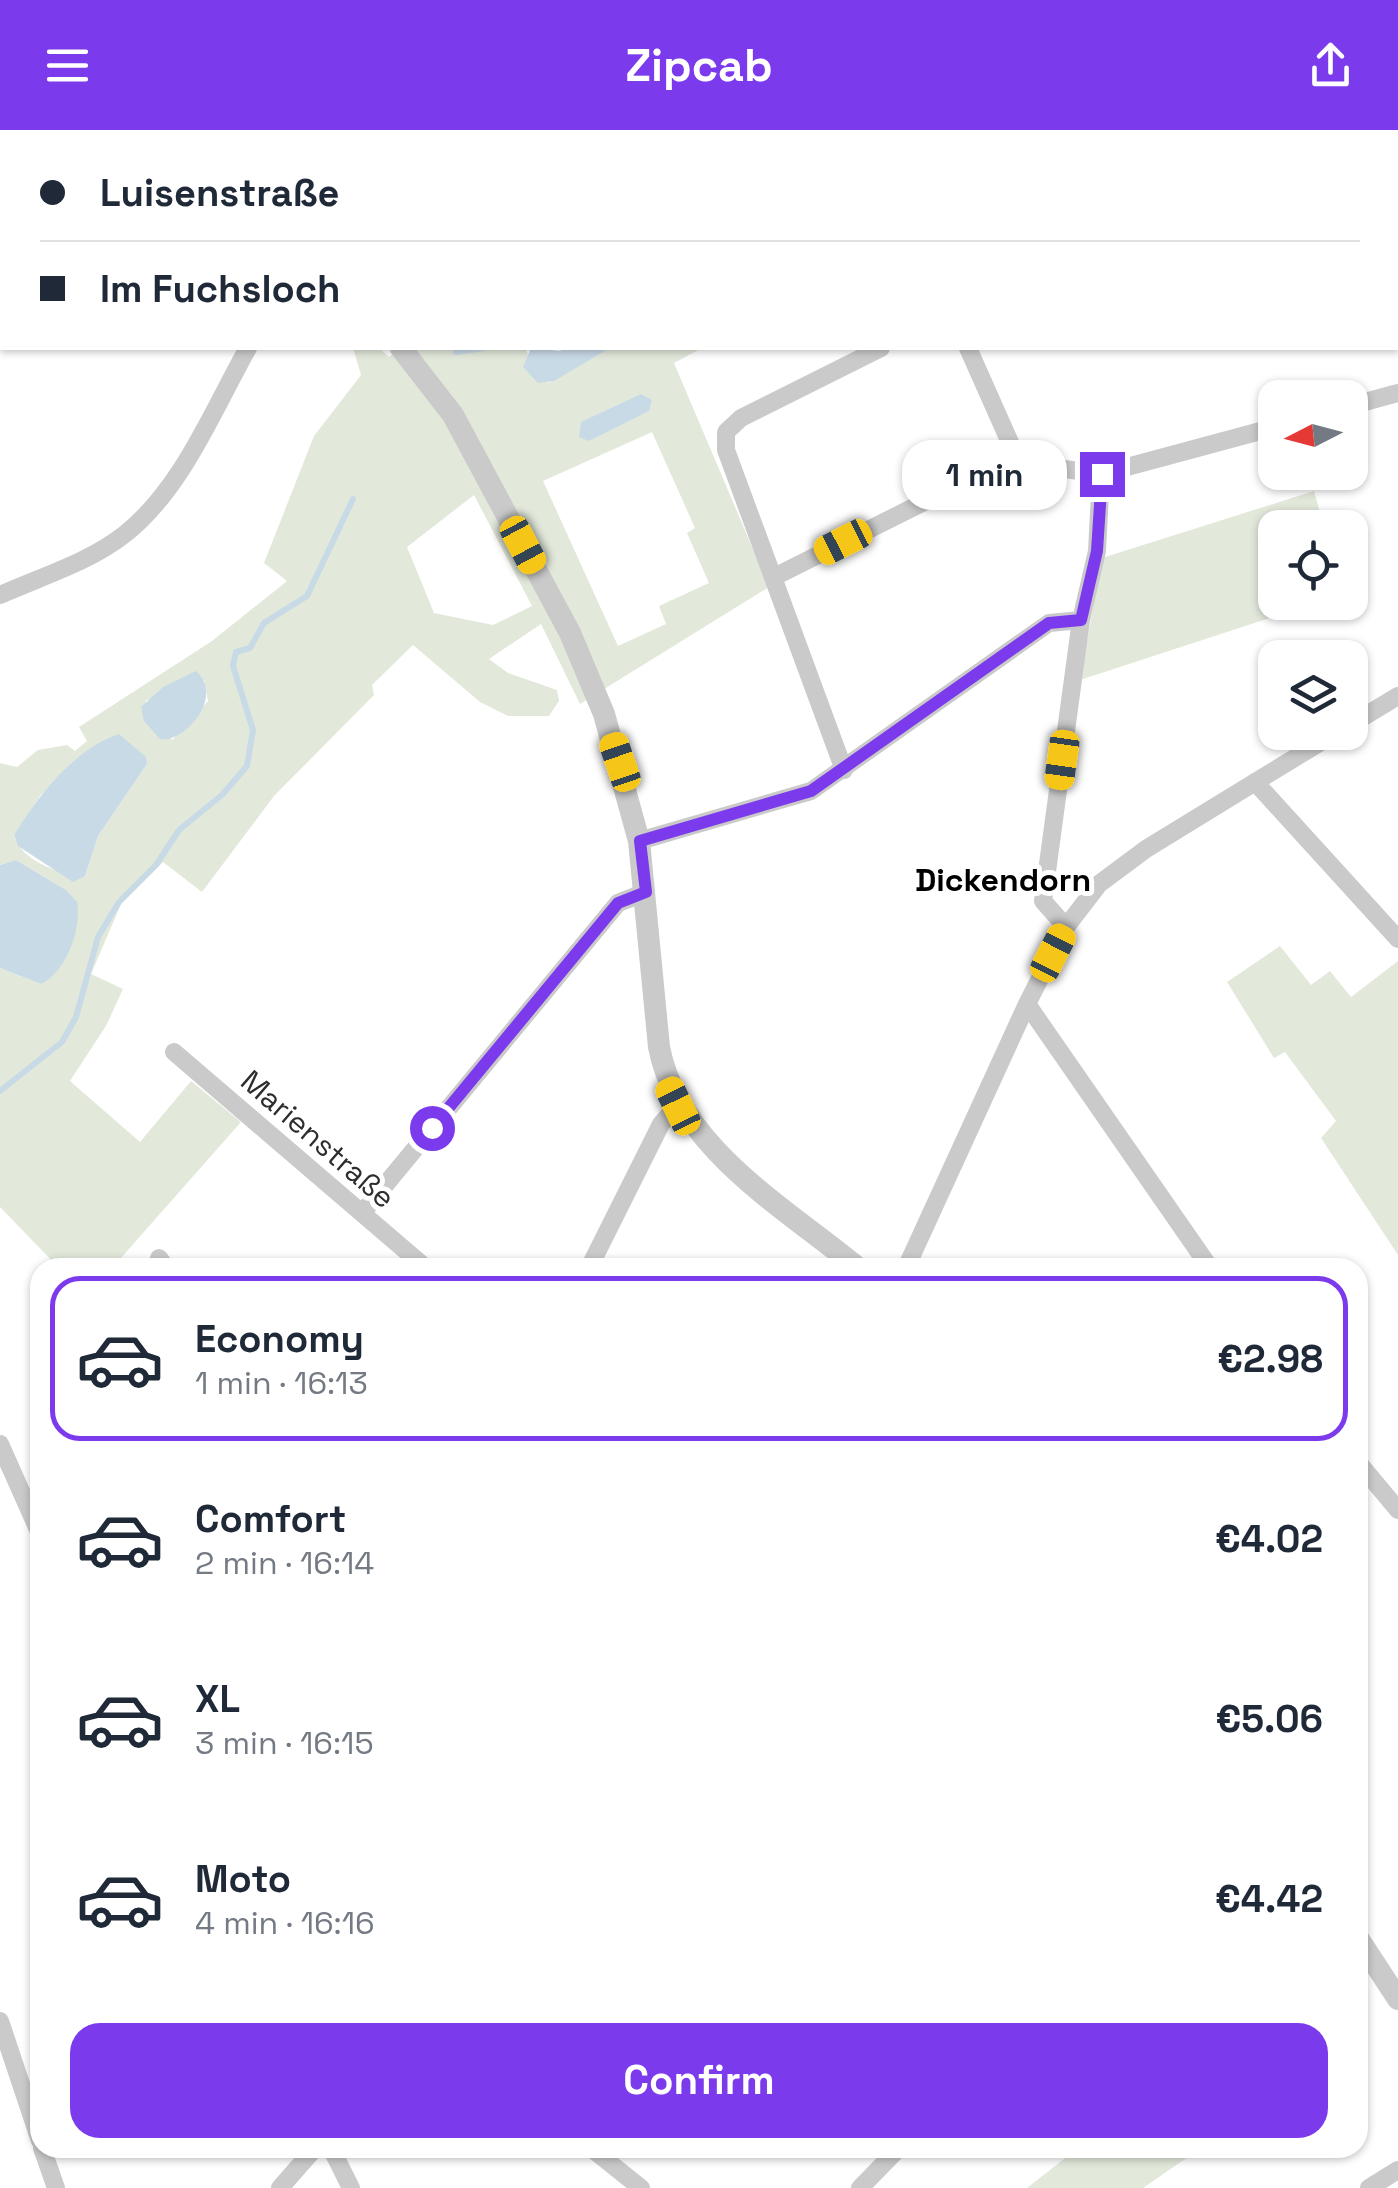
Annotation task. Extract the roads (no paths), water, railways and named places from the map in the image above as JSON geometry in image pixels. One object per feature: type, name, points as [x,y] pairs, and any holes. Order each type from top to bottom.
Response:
[{"type":"street","points":[[0,596],[96,552],[123,536],[150,512],[171,484],[247,350]]},
{"type":"street","points":[[402,350],[454,415],[570,633],[604,714],[640,841],[659,1047],[664,1077],[678,1106],[732,1164],[846,1258]]},
{"type":"street","points":[[844,770],[726,450],[726,432],[741,418],[878,350]]},
{"type":"street","points":[[969,350],[1016,456],[1035,465],[1102,474],[1258,431]]},
{"type":"street","points":[[1368,401],[1398,393]]},
{"type":"street","points":[[774,577],[1016,456]]},
{"type":"street","points":[[1066,927],[1042,901],[1081,620],[1097,551],[1102,474]]},
{"type":"street","points":[[640,841],[811,791],[1049,623],[1081,620]]},
{"type":"street","points":[[1368,714],[1398,696]]},
{"type":"street","points":[[911,1258],[1027,1004],[1066,927],[1098,884],[1146,849],[1307,750]]},
{"type":"street","points":[[1255,782],[1398,939]]},
{"type":"street","points":[[362,1213],[618,903],[646,892]]},
{"type":"street","points":[[1027,1004],[1203,1258]]},
{"type":"street","name":"Marienstraße","points":[[174,1052],[414,1258]]},
{"type":"street","points":[[593,1258],[661,1124],[678,1106]]},
{"type":"street","points":[[0,1444],[30,1512]]},
{"type":"street","points":[[1368,1474],[1398,1510]]},
{"type":"street","points":[[1368,1953],[1398,1999]]},
{"type":"street","points":[[0,2022],[30,2111]]},
{"type":"street","points":[[46,2158],[56,2188]]},
{"type":"street","points":[[280,2188],[306,2158]]},
{"type":"street","points":[[336,2158],[351,2188]]},
{"type":"street","points":[[603,2158],[641,2188]]},
{"type":"street","points":[[860,2188],[889,2158]]},
{"type":"street","points":[[1370,2188],[1395,2177]]},
{"type":"water","points":[[530,350],[607,350],[554,381],[538,383],[523,367]]},
{"type":"water","points":[[641,394],[652,400],[649,411],[589,441],[579,437],[581,422]]},
{"type":"water","points":[[196,671],[206,693],[198,717],[180,734],[160,739],[144,721],[141,707],[163,687]]},
{"type":"water","points":[[119,734],[146,757],[147,764],[98,836],[85,876],[73,882],[18,846],[14,835],[34,805],[72,762]]},
{"type":"water","points":[[16,860],[66,890],[77,902],[77,925],[70,949],[58,970],[41,984],[0,968],[0,865]]},
{"type":"waterway","points":[[456,352],[470,350]]},
{"type":"waterway","points":[[0,1091],[62,1042],[76,1017],[98,937],[119,902],[156,865],[179,830],[222,795],[247,766],[253,730],[233,666],[236,652],[250,648],[264,623],[307,596],[353,499]]},
{"type":"district","name":"Dickendorn","points":[[1003,880]]}]
